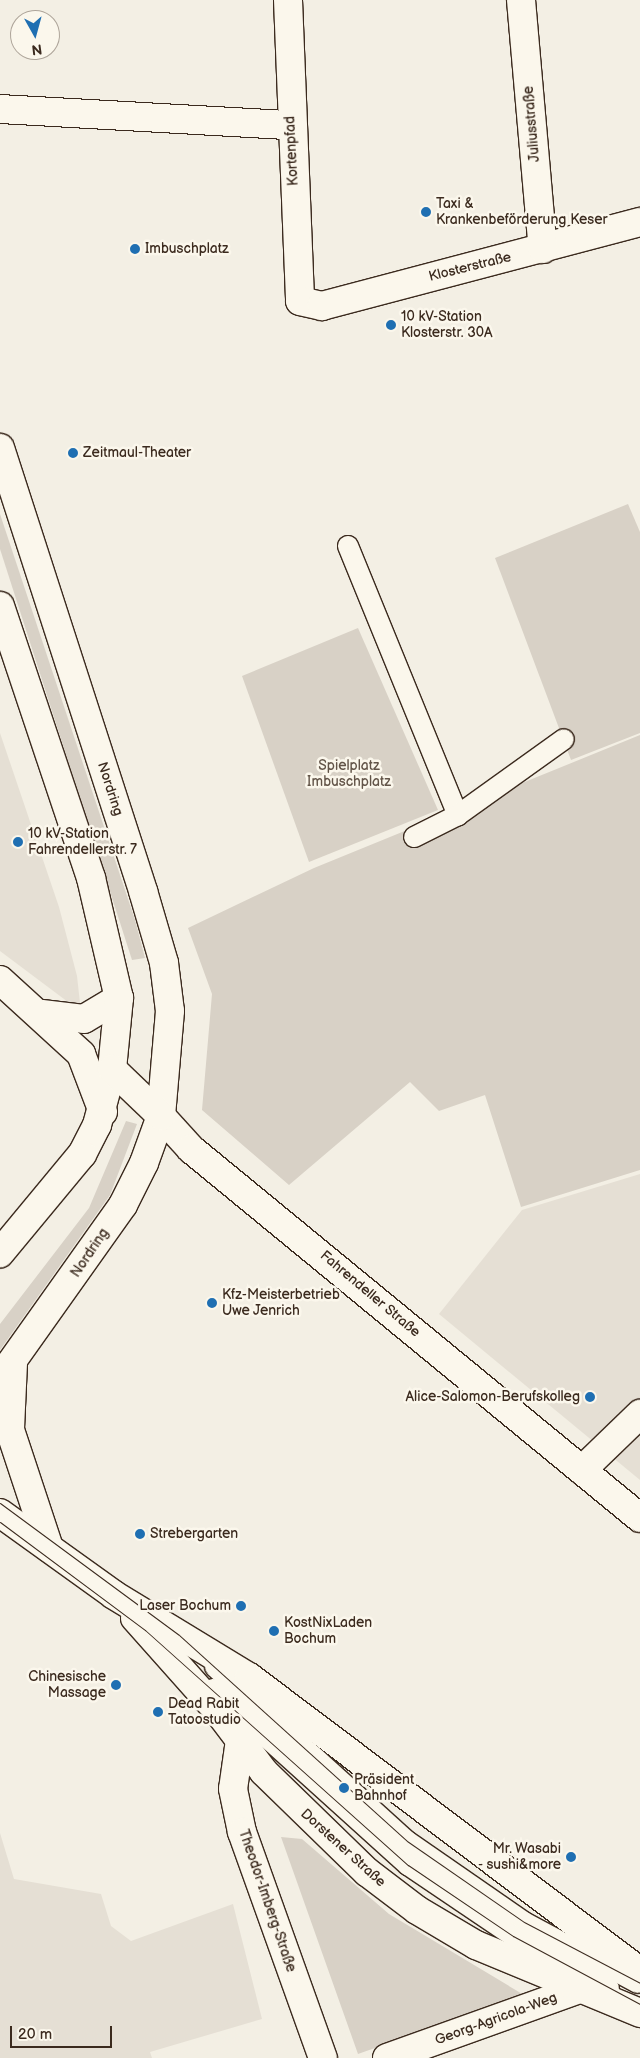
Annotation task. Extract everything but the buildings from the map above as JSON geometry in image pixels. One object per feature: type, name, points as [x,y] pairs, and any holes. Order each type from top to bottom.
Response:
[{"type":"main road","name":"Kortenpfad","points":[[288,0],[290,125],[300,302]]},
{"type":"main road","name":"Juliusstraße","points":[[521,0],[543,249]]},
{"type":"main road","points":[[0,110],[290,125]]},
{"type":"main road","name":"Klosterstraße","points":[[300,302],[322,306],[640,222]]},
{"type":"main road","name":"Nordring","points":[[2,459],[164,964],[170,1011],[161,1116],[123,1205],[6,1370]]},
{"type":"main road","points":[[0,606],[91,878],[119,998],[112,1069],[103,1112],[82,1154],[0,1253]]},
{"type":"main road","points":[[0,980],[42,1014],[81,1054],[103,1112]]},
{"type":"main road","points":[[42,1014],[84,1019],[119,998]]},
{"type":"main road","points":[[112,1069],[161,1116]]},
{"type":"main road","name":"Fahrendeller Straße","points":[[161,1116],[191,1149],[640,1518]]},
{"type":"main road","points":[[6,1370],[10,1430],[49,1548]]},
{"type":"main road","points":[[582,1470],[640,1414]]},
{"type":"main road","name":"Dorstener Straße","points":[[0,1513],[114,1595],[179,1635],[305,1718],[640,1972]]},
{"type":"main road","name":"Dorstener Straße","points":[[114,1595],[319,1829],[417,1910],[476,1945],[577,1990],[640,2014]]},
{"type":"main road","name":"Theodor-Imberg-Straße","points":[[240,1740],[233,1789],[242,1832],[323,2058]]},
{"type":"main road","name":"Georg-Agricola-Weg","points":[[387,2058],[577,1990]]},
{"type":"lane","points":[[348,546],[458,815]]},
{"type":"lane","points":[[414,837],[458,815],[564,739]]},
{"type":"lane","points":[[146,1630],[408,1865],[513,1936],[640,2004]]},
{"type":"lane","points":[[179,1635],[407,1841],[524,1922],[640,1984]]},
{"type":"shaded area","points":[[0,733],[59,907],[77,976],[80,1003],[76,1008],[0,951]]},
{"type":"shaded area","name":"Alice-Salomon-Berufskolleg","points":[[640,1174],[640,1480],[439,1314],[522,1210]]},
{"type":"shaded area","points":[[0,1833],[14,1879],[101,1894],[111,1926],[131,1941],[233,1904],[262,2019],[150,2052],[152,2058],[0,2058]]},
{"type":"green space","points":[[628,504],[640,532],[640,733],[571,760],[495,558]]},
{"type":"green space","points":[[0,514],[135,920],[145,958],[132,960],[0,549]]},
{"type":"green space","name":"Spielplatz Imbuschplatz","points":[[358,628],[438,810],[309,862],[242,676]]},
{"type":"green space","points":[[640,735],[640,1170],[521,1207],[485,1095],[439,1111],[410,1082],[289,1185],[202,1110],[212,994],[188,928],[314,868]]},
{"type":"green space","points":[[126,1121],[137,1124],[110,1195],[0,1350],[0,1324],[89,1208]]},
{"type":"green space","points":[[281,1837],[302,1839],[389,1914],[524,1995],[358,2054]]},
{"type":"tram line","points":[[0,1503],[179,1635],[407,1841],[524,1922],[640,1983]]},
{"type":"tram line","points":[[0,1522],[145,1630],[408,1865],[513,1936],[640,2004]]},
{"type":"place","name":"Taxi & Krankenbeförderung Keser","points":[[426,212]]},
{"type":"place","name":"Imbuschplatz","points":[[135,249]]},
{"type":"place","name":"10 kV-Station Klosterstr. 30A","points":[[391,325]]},
{"type":"place","name":"Zeitmaul-Theater","points":[[73,453]]},
{"type":"place","name":"10 kV-Station Fahrendellerstr. 7","points":[[18,842]]},
{"type":"place","name":"Kfz-Meisterbetrieb Uwe Jenrich","points":[[212,1303]]},
{"type":"place","name":"Alice-Salomon-Berufskolleg","points":[[590,1397]]},
{"type":"place","name":"Strebergarten","points":[[140,1534]]},
{"type":"place","name":"Laser Bochum","points":[[241,1606]]},
{"type":"place","name":"KostNixLaden Bochum","points":[[274,1631]]},
{"type":"place","name":"Chinesische Massage","points":[[116,1685]]},
{"type":"place","name":"Dead Rabit Tatoostudio","points":[[158,1712]]},
{"type":"place","name":"Präsident Bahnhof","points":[[344,1788]]},
{"type":"place","name":"Mr. Wasabi - sushi&more","points":[[571,1857]]}]
